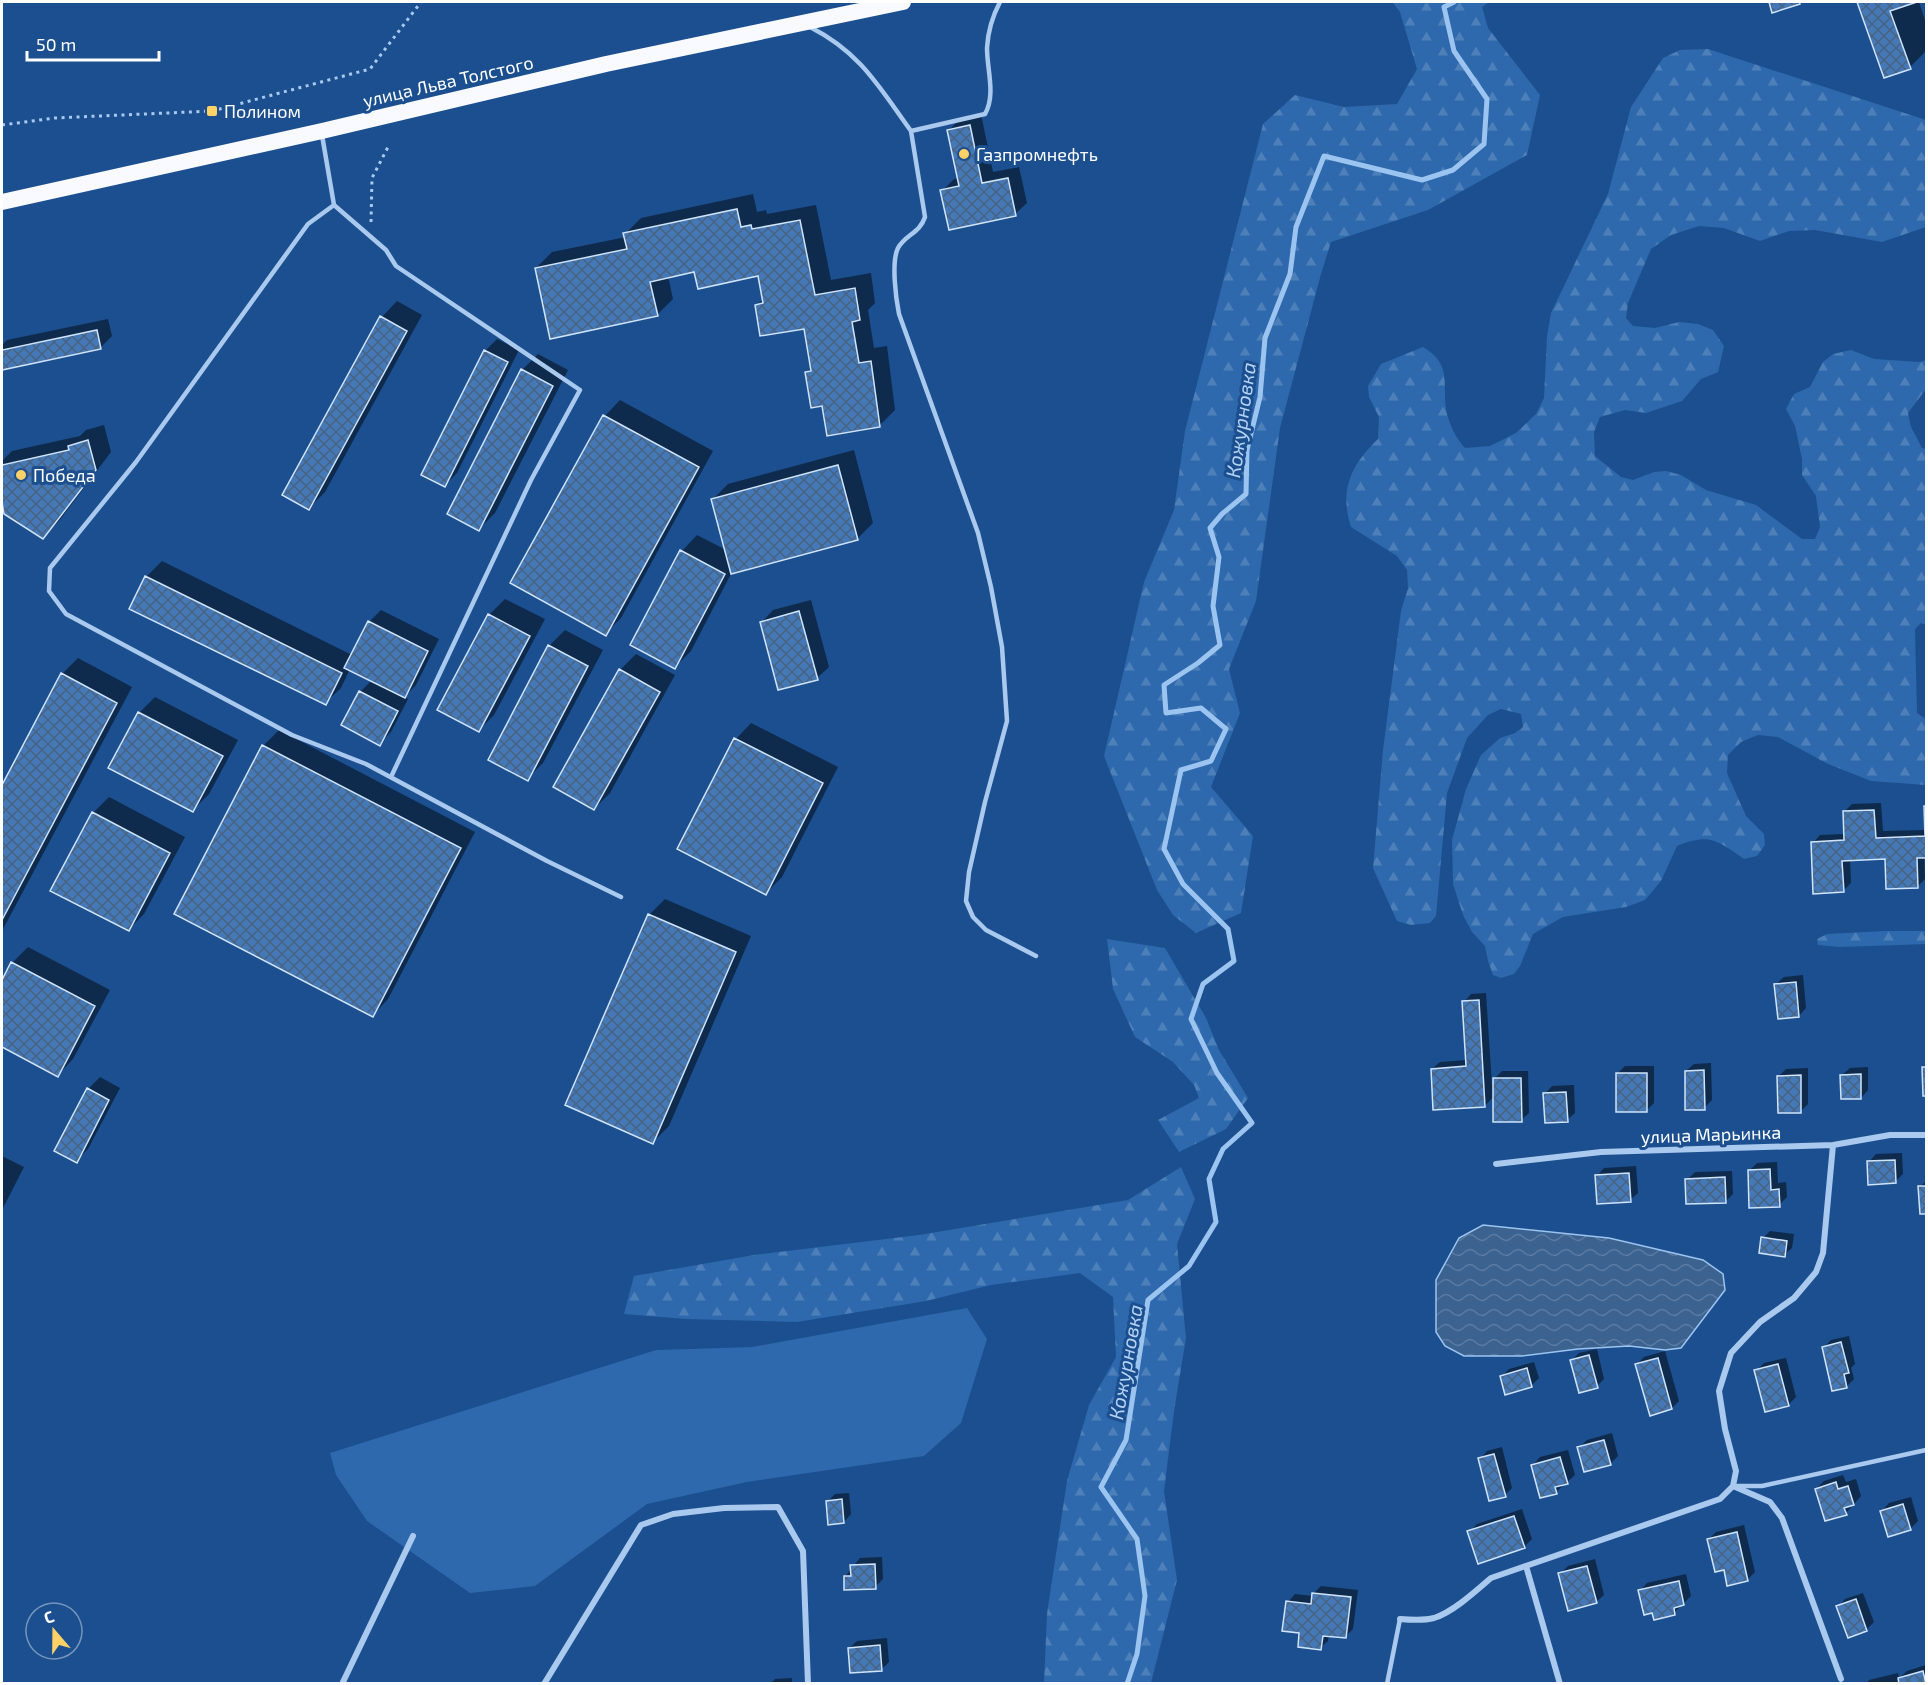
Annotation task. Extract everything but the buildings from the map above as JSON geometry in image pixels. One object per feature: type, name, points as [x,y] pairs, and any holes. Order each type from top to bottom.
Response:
[{"type":"highway","name":"улица Льва Толстого","points":[[2,202],[322,131],[606,64],[903,2]]},
{"type":"street","name":"улица Марьинка","points":[[1496,1164],[1601,1152],[1833,1145],[1890,1136],[1926,1135]]},
{"type":"street","points":[[1400,1619],[1417,1620],[1436,1617],[1466,1598],[1491,1578],[1720,1499],[1733,1486],[1736,1471],[1725,1429],[1719,1391],[1731,1353],[1760,1322],[1794,1298],[1816,1272],[1823,1253],[1833,1145]]},
{"type":"street","points":[[1733,1486],[1770,1502],[1782,1518],[1841,1679]]},
{"type":"street","points":[[544,1683],[641,1526],[673,1514],[724,1508],[778,1507],[803,1551],[808,1683]]},
{"type":"street","points":[[342,1683],[413,1536]]},
{"type":"street","points":[[1526,1566],[1560,1683]]},
{"type":"lane","points":[[911,131],[985,114],[990,104],[987,49],[989,25],[1000,2]]},
{"type":"lane","points":[[802,23],[829,37],[852,54],[911,131],[925,217],[923,226],[898,247],[895,258],[896,300],[899,314],[978,533],[991,587],[1002,658],[1007,721],[971,862],[966,901],[973,917],[986,930],[1036,956]]},
{"type":"lane","points":[[322,131],[334,205],[386,250],[396,266],[580,390],[531,480],[391,777]]},
{"type":"lane","points":[[334,205],[308,224],[136,462],[50,568],[49,591],[66,614],[292,735],[366,764],[547,861],[621,897]]},
{"type":"lane","points":[[1733,1486],[1762,1486],[1926,1450]]},
{"type":"lane","points":[[1387,1683],[1400,1619]]},
{"type":"path","points":[[2,124],[55,118],[212,111],[370,69],[421,2]]},
{"type":"path","points":[[370,236],[372,178],[388,147]]},
{"type":"green space","points":[[1393,2],[1489,2],[1482,7],[1488,28],[1540,95],[1527,155],[1428,210],[1331,242],[1280,428],[1256,601],[1229,669],[1240,713],[1211,787],[1253,836],[1241,913],[1196,933],[1173,915],[1157,890],[1104,756],[1144,582],[1174,510],[1185,431],[1263,124],[1295,95],[1344,107],[1397,104],[1417,69],[1400,12]]},
{"type":"green space","points":[[1708,49],[1926,120],[1926,227],[1882,242],[1815,230],[1789,231],[1760,241],[1724,228],[1699,226],[1671,235],[1651,249],[1628,303],[1626,318],[1633,326],[1655,328],[1679,322],[1698,324],[1713,330],[1724,346],[1718,372],[1701,379],[1682,401],[1646,413],[1625,410],[1600,417],[1594,432],[1595,456],[1621,477],[1633,480],[1654,472],[1666,471],[1681,475],[1706,490],[1756,505],[1802,539],[1815,539],[1820,527],[1816,496],[1802,475],[1802,459],[1795,426],[1786,409],[1794,394],[1810,387],[1823,362],[1833,354],[1851,350],[1874,359],[1920,362],[1926,360],[1926,389],[1908,413],[1911,427],[1922,448],[1926,449],[1926,625],[1921,623],[1915,629],[1917,713],[1926,719],[1926,785],[1871,781],[1828,764],[1778,737],[1758,735],[1741,742],[1728,755],[1727,773],[1746,816],[1764,834],[1765,845],[1757,856],[1744,859],[1719,843],[1705,839],[1677,846],[1661,881],[1645,900],[1626,907],[1563,917],[1533,934],[1520,966],[1514,974],[1501,978],[1493,975],[1485,946],[1472,932],[1463,915],[1453,884],[1452,840],[1466,789],[1481,755],[1500,738],[1515,733],[1523,727],[1521,714],[1501,709],[1488,715],[1467,738],[1447,793],[1436,916],[1430,923],[1411,925],[1397,921],[1373,868],[1383,750],[1401,611],[1408,588],[1407,570],[1397,556],[1351,527],[1348,514],[1347,490],[1354,469],[1378,439],[1379,417],[1369,397],[1368,386],[1381,364],[1423,347],[1433,354],[1443,369],[1447,414],[1454,432],[1465,448],[1490,446],[1516,433],[1536,414],[1544,398],[1547,336],[1551,313],[1608,194],[1631,107],[1663,58],[1680,50]]},
{"type":"green space","points":[[1926,931],[1926,944],[1840,947],[1818,945],[1817,939],[1827,934]]},
{"type":"green space","points":[[1107,939],[1165,948],[1206,1018],[1219,1050],[1248,1098],[1226,1129],[1179,1152],[1158,1120],[1199,1098],[1194,1085],[1173,1062],[1135,1037],[1113,989]]},
{"type":"green space","points":[[1181,1167],[1195,1199],[1177,1244],[1186,1338],[1164,1491],[1177,1580],[1151,1683],[1044,1683],[1047,1614],[1067,1481],[1089,1405],[1116,1357],[1113,1297],[1080,1273],[991,1285],[926,1301],[797,1322],[686,1319],[624,1314],[634,1276],[754,1255],[919,1235],[1128,1200]]},
{"type":"green space","points":[[967,1308],[987,1339],[961,1423],[924,1456],[747,1482],[647,1504],[535,1586],[470,1593],[367,1521],[336,1475],[330,1453],[656,1350],[752,1347]]},
{"type":"water","points":[[1483,1225],[1609,1238],[1703,1260],[1723,1274],[1725,1290],[1681,1348],[1665,1350],[1629,1346],[1522,1356],[1464,1356],[1445,1346],[1436,1332],[1436,1280],[1459,1238]]},
{"type":"waterway","name":"Кожурновка","points":[[1127,1684],[1137,1654],[1145,1596],[1137,1539],[1101,1487],[1126,1440],[1148,1300],[1189,1266],[1216,1222],[1209,1179],[1223,1149],[1252,1123],[1217,1073],[1191,1019],[1203,984],[1234,961],[1228,929],[1183,884],[1164,849],[1181,770],[1211,761],[1226,729],[1201,708],[1166,713],[1164,685],[1198,663],[1220,645],[1213,606],[1219,557],[1210,528],[1222,514],[1246,494],[1247,450],[1260,397],[1265,338],[1290,274],[1296,227],[1324,156],[1422,180],[1453,170],[1484,144],[1487,99],[1454,51],[1444,7],[1454,2]]},
{"type":"place","name":"Полином","points":[[212,111]]},
{"type":"place","name":"Газпромнефть","points":[[964,154]]},
{"type":"place","name":"Победа","points":[[21,475]]}]
